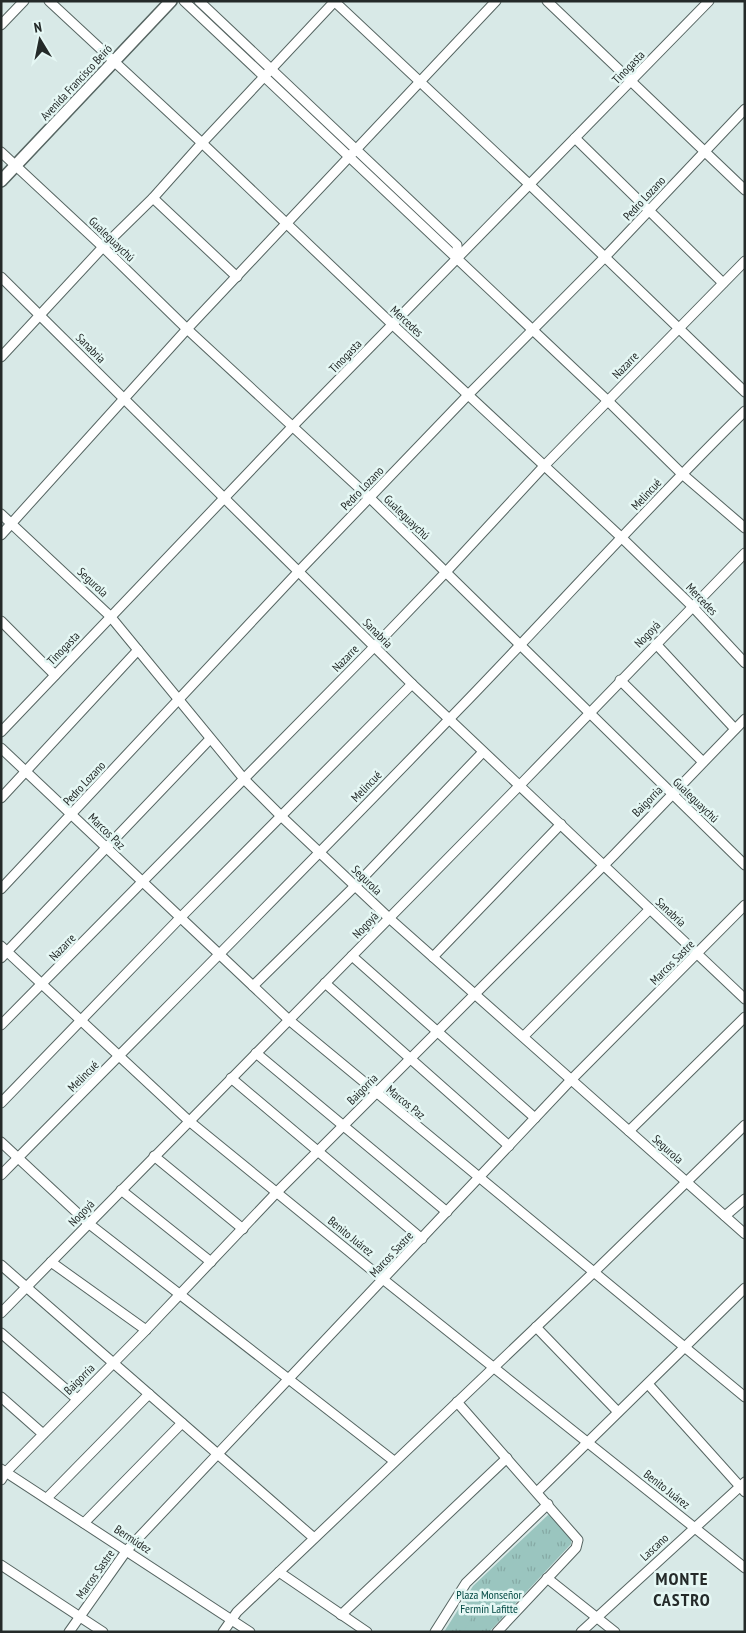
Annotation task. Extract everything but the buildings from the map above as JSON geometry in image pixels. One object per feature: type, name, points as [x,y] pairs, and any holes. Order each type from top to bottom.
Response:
[{"type":"main road","name":"Avenida Francisco Beiró","points":[[1,181],[170,1]]},
{"type":"street","points":[[1,25],[24,1]]},
{"type":"street","name":"Mercedes","points":[[49,1],[622,538],[692,606],[745,663]]},
{"type":"street","points":[[184,1],[458,258],[682,473],[745,528]]},
{"type":"street","points":[[199,1],[457,245],[458,258]]},
{"type":"street","points":[[1,358],[104,247],[153,198],[335,1],[745,392]]},
{"type":"street","points":[[1,535],[187,329],[287,222],[357,151],[496,1]]},
{"type":"street","points":[[547,1],[745,190]]},
{"type":"street","name":"Tinogasta","points":[[1,732],[292,427],[709,1]]},
{"type":"street","name":"Pedro Lozano","points":[[1,889],[299,571],[468,395],[605,257],[745,109]]},
{"type":"street","points":[[575,138],[723,283]]},
{"type":"street","name":"Gualeguaychú","points":[[1,152],[104,247],[187,329],[370,498],[519,646],[745,864]]},
{"type":"street","points":[[153,198],[236,277]]},
{"type":"street","name":"Nazarre","points":[[1,1025],[374,647],[545,465],[745,261]]},
{"type":"street","name":"Sanabria","points":[[1,277],[412,684],[745,999]]},
{"type":"street","name":"Melincué","points":[[1,1175],[120,1057],[449,719],[682,473],[745,411]]},
{"type":"street","name":"Segurola","points":[[1,514],[110,616],[244,779],[282,817],[389,918],[745,1234]]},
{"type":"street","name":"Nogoyá","points":[[1,1313],[520,785],[745,552]]},
{"type":"street","points":[[1,621],[55,675]]},
{"type":"street","points":[[656,644],[735,729]]},
{"type":"street","points":[[1,798],[138,650]]},
{"type":"street","points":[[620,680],[702,762]]},
{"type":"street","points":[[1,1103],[180,918],[412,684]]},
{"type":"street","name":"Baigorria","points":[[3,1473],[146,1330],[277,1192],[476,994],[745,719]]},
{"type":"street","points":[[3,952],[210,739]]},
{"type":"street","name":"Marcos Paz","points":[[1,748],[289,1020],[743,1394]]},
{"type":"street","points":[[253,986],[355,886],[483,752]]},
{"type":"street","points":[[434,956],[561,824]]},
{"type":"street","name":"Marcos Sastre","points":[[70,1632],[127,1550],[572,1079],[745,905]]},
{"type":"street","points":[[524,1036],[650,909]]},
{"type":"street","name":"Benito Juárez","points":[[3,952],[42,985],[189,1121],[384,1280],[745,1568]]},
{"type":"street","points":[[352,956],[535,1118]]},
{"type":"street","points":[[325,982],[509,1146]]},
{"type":"street","points":[[629,1131],[745,1017]]},
{"type":"street","points":[[256,1053],[447,1212]]},
{"type":"street","points":[[231,1078],[422,1239]]},
{"type":"street","points":[[222,1632],[231,1619],[314,1538],[594,1272],[745,1125]]},
{"type":"street","points":[[1,1142],[88,1224],[394,1462]]},
{"type":"street","points":[[154,1156],[243,1229]]},
{"type":"street","points":[[121,1190],[211,1262]]},
{"type":"street","points":[[725,1216],[745,1199]]},
{"type":"street","points":[[51,1262],[146,1330]]},
{"type":"street","points":[[1,1265],[314,1538]]},
{"type":"street","points":[[537,1492],[745,1288]]},
{"type":"street","points":[[536,1327],[618,1412]]},
{"type":"street","points":[[1,1333],[77,1399]]},
{"type":"street","points":[[648,1384],[743,1487]]},
{"type":"street","points":[[47,1498],[149,1394]]},
{"type":"street","points":[[1,1397],[43,1434]]},
{"type":"street","points":[[458,1402],[577,1537],[578,1546],[497,1632]]},
{"type":"street","points":[[84,1523],[182,1423]]},
{"type":"street","points":[[341,1615],[507,1458]]},
{"type":"street","name":"Bermúdez","points":[[3,1473],[47,1498],[250,1632]]},
{"type":"street","name":"Lascano","points":[[581,1632],[694,1527],[743,1487]]},
{"type":"street","points":[[435,1632],[466,1583],[548,1504]]},
{"type":"street","points":[[1,1565],[102,1632]]},
{"type":"street","points":[[279,1572],[367,1632]]},
{"type":"street","points":[[548,1578],[615,1632]]},
{"type":"green space","name":"Plaza Monseñor Fermín Lafitte","points":[[548,1515],[571,1539],[571,1544],[489,1632],[444,1632],[473,1586]]},
{"type":"green space","points":[[463,1612],[472,1617],[464,1631],[455,1626]]},
{"type":"district","name":"MONTE CASTRO","points":[[682,1588]]}]
